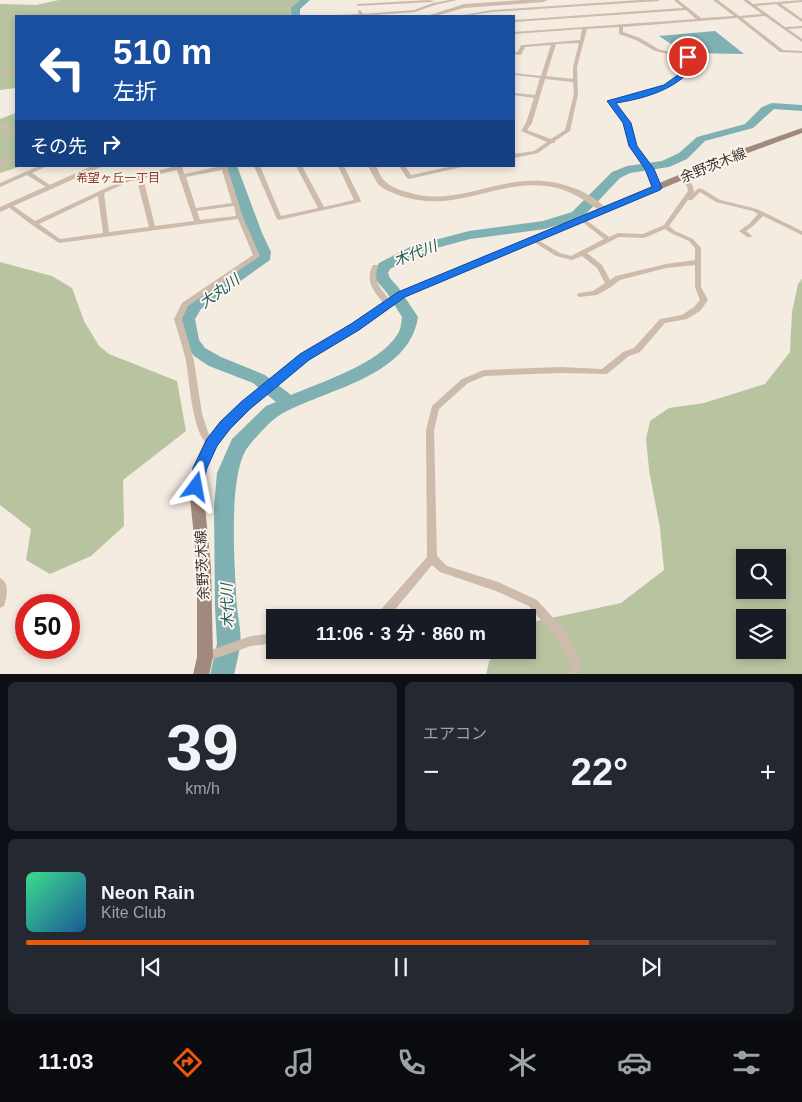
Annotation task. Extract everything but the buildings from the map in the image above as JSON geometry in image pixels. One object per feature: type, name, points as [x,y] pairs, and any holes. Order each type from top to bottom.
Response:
[{"type":"main road","name":"余野茨木線","points":[[201,674],[205,657],[204,567],[196,487],[200,468],[211,443],[225,425],[304,357],[355,327],[394,299],[602,209],[802,130]]},
{"type":"street","points":[[358,5],[361,0]]},
{"type":"street","points":[[358,5],[454,0]]},
{"type":"street","points":[[432,15],[464,6],[544,0]]},
{"type":"street","points":[[465,15],[481,12],[658,0]]},
{"type":"street","points":[[676,0],[700,20]]},
{"type":"street","points":[[715,0],[782,51],[802,52]]},
{"type":"street","points":[[745,0],[802,42]]},
{"type":"street","points":[[358,5],[362,15],[415,11],[432,2]]},
{"type":"street","points":[[752,5],[774,2],[802,2]]},
{"type":"street","points":[[774,2],[802,21]]},
{"type":"street","points":[[566,6],[585,28]]},
{"type":"street","points":[[515,22],[687,9]]},
{"type":"street","points":[[515,33],[766,15]]},
{"type":"street","points":[[515,23],[521,32]]},
{"type":"street","points":[[621,26],[620,33],[638,39],[657,50],[688,57],[686,72],[666,87],[630,98],[611,101],[627,123],[633,146],[650,169],[657,188]]},
{"type":"street","points":[[784,28],[802,27]]},
{"type":"street","points":[[515,156],[536,152],[553,142],[567,130],[576,94],[575,67],[585,28]]},
{"type":"street","points":[[515,53],[519,54],[523,46],[582,41]]},
{"type":"street","points":[[553,142],[524,131],[529,123],[554,43]]},
{"type":"street","points":[[0,74],[15,69]]},
{"type":"street","points":[[515,74],[575,81]]},
{"type":"street","points":[[515,94],[537,97]]},
{"type":"street","points":[[0,125],[15,133]]},
{"type":"street","points":[[0,164],[15,157]]},
{"type":"street","points":[[0,185],[42,167]]},
{"type":"street","points":[[0,210],[97,167]]},
{"type":"street","points":[[34,224],[139,176],[179,167],[198,223]]},
{"type":"street","points":[[182,176],[224,167],[240,217],[257,256],[185,305],[178,319],[190,360],[196,412],[203,432],[211,443]]},
{"type":"street","points":[[257,167],[279,218],[358,202],[341,167]]},
{"type":"street","points":[[300,167],[322,209]]},
{"type":"street","points":[[373,167],[381,182],[390,188],[405,195],[423,199],[452,199],[535,182],[561,186],[578,192],[602,209]]},
{"type":"street","points":[[403,167],[409,177],[443,168]]},
{"type":"street","points":[[28,173],[52,188]]},
{"type":"street","points":[[139,176],[153,229]]},
{"type":"street","points":[[534,240],[565,258],[572,258],[618,235],[644,236],[666,226],[692,191],[690,185],[680,178]]},
{"type":"street","points":[[685,201],[699,190],[718,201],[755,210],[802,233]]},
{"type":"street","points":[[101,192],[106,235]]},
{"type":"street","points":[[193,210],[236,204]]},
{"type":"street","points":[[10,206],[59,241],[240,217]]},
{"type":"street","points":[[748,236],[742,230],[751,226],[762,214]]},
{"type":"street","points":[[582,219],[608,239]]},
{"type":"street","points":[[389,609],[432,558],[430,430],[435,408],[465,381],[484,373],[560,370],[604,372],[626,354],[637,350],[663,321],[684,318],[697,309],[704,300],[698,287],[698,248],[691,240],[673,232],[666,226]]},
{"type":"street","points":[[582,253],[600,267],[610,285]]},
{"type":"street","points":[[581,295],[595,293],[618,278],[698,262]]},
{"type":"street","points":[[374,267],[371,277],[373,282],[394,299]]},
{"type":"street","points":[[432,558],[444,569],[498,587],[533,603],[562,636],[578,666],[572,674]]},
{"type":"street","points":[[0,582],[2,586],[0,603]]},
{"type":"street","points":[[205,657],[251,641],[266,639]]},
{"type":"green space","points":[[59,0],[306,0],[300,6],[298,15],[15,15],[15,88],[0,90],[0,4],[36,5]]},
{"type":"green space","points":[[15,113],[15,167],[19,167],[0,173],[0,119]]},
{"type":"green space","points":[[0,262],[52,276],[72,288],[84,321],[99,346],[109,354],[177,381],[186,431],[123,480],[124,526],[91,556],[50,574],[26,560],[31,529],[0,505]]},
{"type":"green space","points":[[802,279],[802,674],[486,674],[490,659],[536,659],[536,621],[621,603],[664,570],[660,528],[649,470],[646,439],[650,421],[669,408],[704,403],[765,384],[790,352],[792,312],[798,284]]},
{"type":"water","points":[[715,31],[744,54],[685,53],[659,36]]},
{"type":"waterway","name":"大丸川","points":[[296,15],[295,8],[306,0]]},
{"type":"waterway","name":"木代川","points":[[289,404],[368,369],[402,341],[408,330],[410,317],[393,290],[383,280],[381,273],[384,266],[395,259],[417,249],[469,235],[545,225],[577,215],[616,175],[627,170],[665,164],[683,156],[701,139],[749,126],[766,109],[772,106],[802,108]]},
{"type":"waterway","name":"大丸川","points":[[231,167],[255,233],[264,252],[263,260],[196,305],[187,319],[190,336],[194,346],[207,357],[259,379],[289,404]]},
{"type":"waterway","name":"木代川","points":[[222,674],[229,644],[226,607],[224,507],[227,473],[239,444],[272,411],[289,404]]},
{"type":"district","name":"希望ヶ丘一丁目","points":[[118,178]]},
{"type":"route","points":[[196,487],[200,468],[211,443],[225,425],[304,357],[355,327],[401,295],[657,188],[650,169],[633,146],[627,123],[611,101],[630,98],[666,87],[686,72],[688,57]]}]
